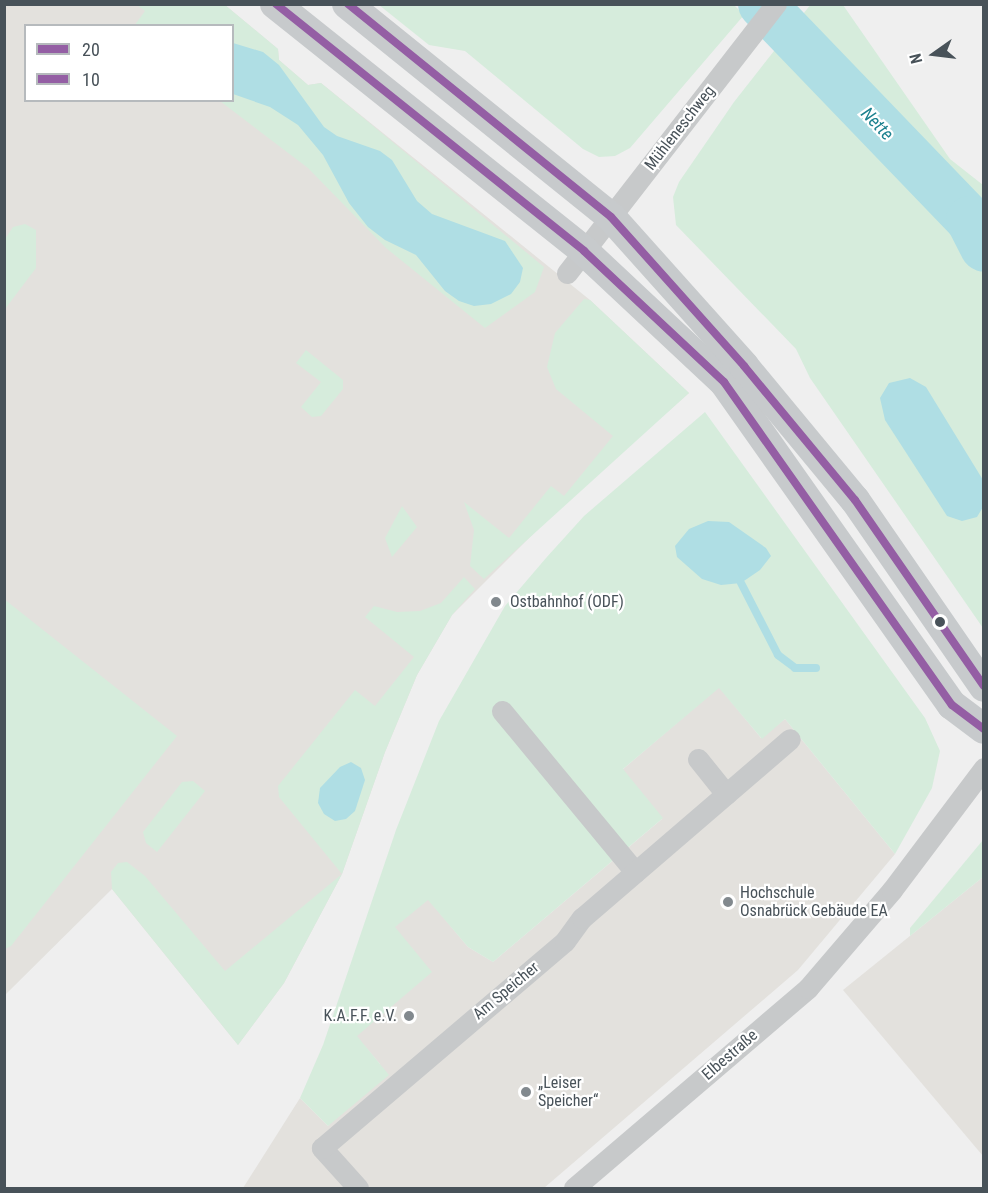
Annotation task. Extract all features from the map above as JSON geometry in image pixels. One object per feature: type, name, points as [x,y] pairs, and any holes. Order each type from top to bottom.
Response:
[{"type":"main road","points":[[275,4],[575,262],[724,382],[952,705],[984,729]]},
{"type":"main road","points":[[347,4],[611,217],[744,366],[855,500],[984,687]]},
{"type":"street","name":"Mühleneschweg","points":[[575,262],[776,4]]},
{"type":"street","points":[[502,711],[635,872]]},
{"type":"street","name":"Am Speicher","points":[[358,1188],[322,1148],[565,941],[582,918],[790,739]]},
{"type":"street","points":[[698,759],[726,794]]},
{"type":"street","name":"Elbestraße","points":[[574,1188],[808,988],[892,890],[984,768]]},
{"type":"shaded area","points":[[5,5],[225,5],[278,49],[279,60],[308,85],[321,83],[590,300],[689,393],[568,499],[452,615],[417,675],[385,752],[342,874],[284,983],[238,1045],[112,889],[5,995]]},
{"type":"shaded area","points":[[719,687],[761,738],[785,719],[895,854],[798,970],[544,1188],[243,1188],[300,1098],[328,1126],[380,1064],[356,1036],[394,927],[428,899],[468,947],[493,962],[662,819],[622,770]]},
{"type":"shaded area","points":[[983,877],[983,1156],[843,990]]},
{"type":"green space","points":[[811,4],[843,5],[950,159],[983,185],[983,628],[810,378],[796,349],[676,225],[673,197],[679,182],[734,102]]},
{"type":"green space","points":[[137,5],[225,5],[278,49],[279,60],[308,85],[321,83],[544,267],[535,292],[485,328],[386,248],[308,168],[221,102],[234,102],[234,24],[135,24],[145,11]]},
{"type":"green space","points":[[379,5],[734,5],[744,15],[630,148],[615,156],[599,157],[583,149],[465,51],[429,45]]},
{"type":"green space","points":[[25,224],[36,230],[36,268],[5,309],[5,239],[13,227]]},
{"type":"green space","points":[[584,299],[590,300],[689,393],[484,579],[470,566],[474,530],[464,502],[509,538],[551,486],[564,496],[613,436],[556,389],[547,367],[555,333]]},
{"type":"green space","points":[[306,350],[343,380],[343,389],[321,416],[312,417],[301,407],[321,382],[296,363]]},
{"type":"green space","points":[[705,412],[925,718],[940,751],[932,788],[895,854],[785,719],[762,739],[719,688],[623,769],[663,818],[493,962],[468,947],[428,900],[395,927],[432,972],[357,1036],[389,1075],[328,1126],[300,1098],[323,1045],[396,830],[439,721],[505,606],[546,558],[584,516]]},
{"type":"green space","points":[[402,506],[417,527],[392,557],[385,538]]},
{"type":"green space","points":[[464,577],[475,589],[452,615],[417,675],[385,752],[342,874],[279,797],[278,786],[355,690],[375,706],[414,657],[365,617],[374,606],[397,612],[420,611],[441,603]]},
{"type":"green space","points":[[4,599],[177,736],[11,946],[5,949]]},
{"type":"green space","points":[[193,781],[205,791],[157,852],[146,843],[143,832],[182,782]]},
{"type":"green space","points":[[983,840],[983,877],[910,936],[910,928]]},
{"type":"green space","points":[[127,862],[145,876],[225,971],[342,874],[284,983],[238,1045],[112,889],[111,872],[118,863]]},
{"type":"water","points":[[234,43],[263,52],[279,65],[324,127],[337,136],[380,151],[392,160],[417,201],[432,214],[505,241],[523,268],[520,282],[511,294],[491,304],[474,306],[459,301],[445,291],[416,255],[385,240],[368,227],[349,203],[323,155],[298,125],[270,107],[234,94]]},
{"type":"water","points":[[910,378],[926,387],[983,480],[983,507],[977,517],[962,521],[947,516],[885,420],[880,398],[889,383]]},
{"type":"water","points":[[708,521],[729,522],[766,548],[771,556],[760,570],[741,583],[721,585],[702,579],[677,557],[675,546],[689,529]]},
{"type":"water","points":[[351,762],[361,768],[365,780],[355,811],[346,819],[335,821],[324,814],[318,803],[320,788],[340,767]]},
{"type":"waterway","name":"Nette","points":[[762,4],[970,220],[984,248]]},
{"type":"waterway","points":[[741,583],[778,655],[795,668],[816,668]]},
{"type":"transit line","name":"20","points":[[276,4],[584,251],[724,382],[952,705],[984,729]]},
{"type":"transit line","name":"10","points":[[348,4],[611,217],[744,366],[855,500],[984,686]]},
{"type":"place","name":"Ostbahnhof (ODF)","points":[[496,602]]},
{"type":"place","name":"Hochschule Osnabrück Gebäude EA","points":[[728,902]]},
{"type":"place","name":"K.A.F.F. e.V.","points":[[409,1016]]},
{"type":"place","name":"„Leiser Speicher“","points":[[526,1092]]}]
